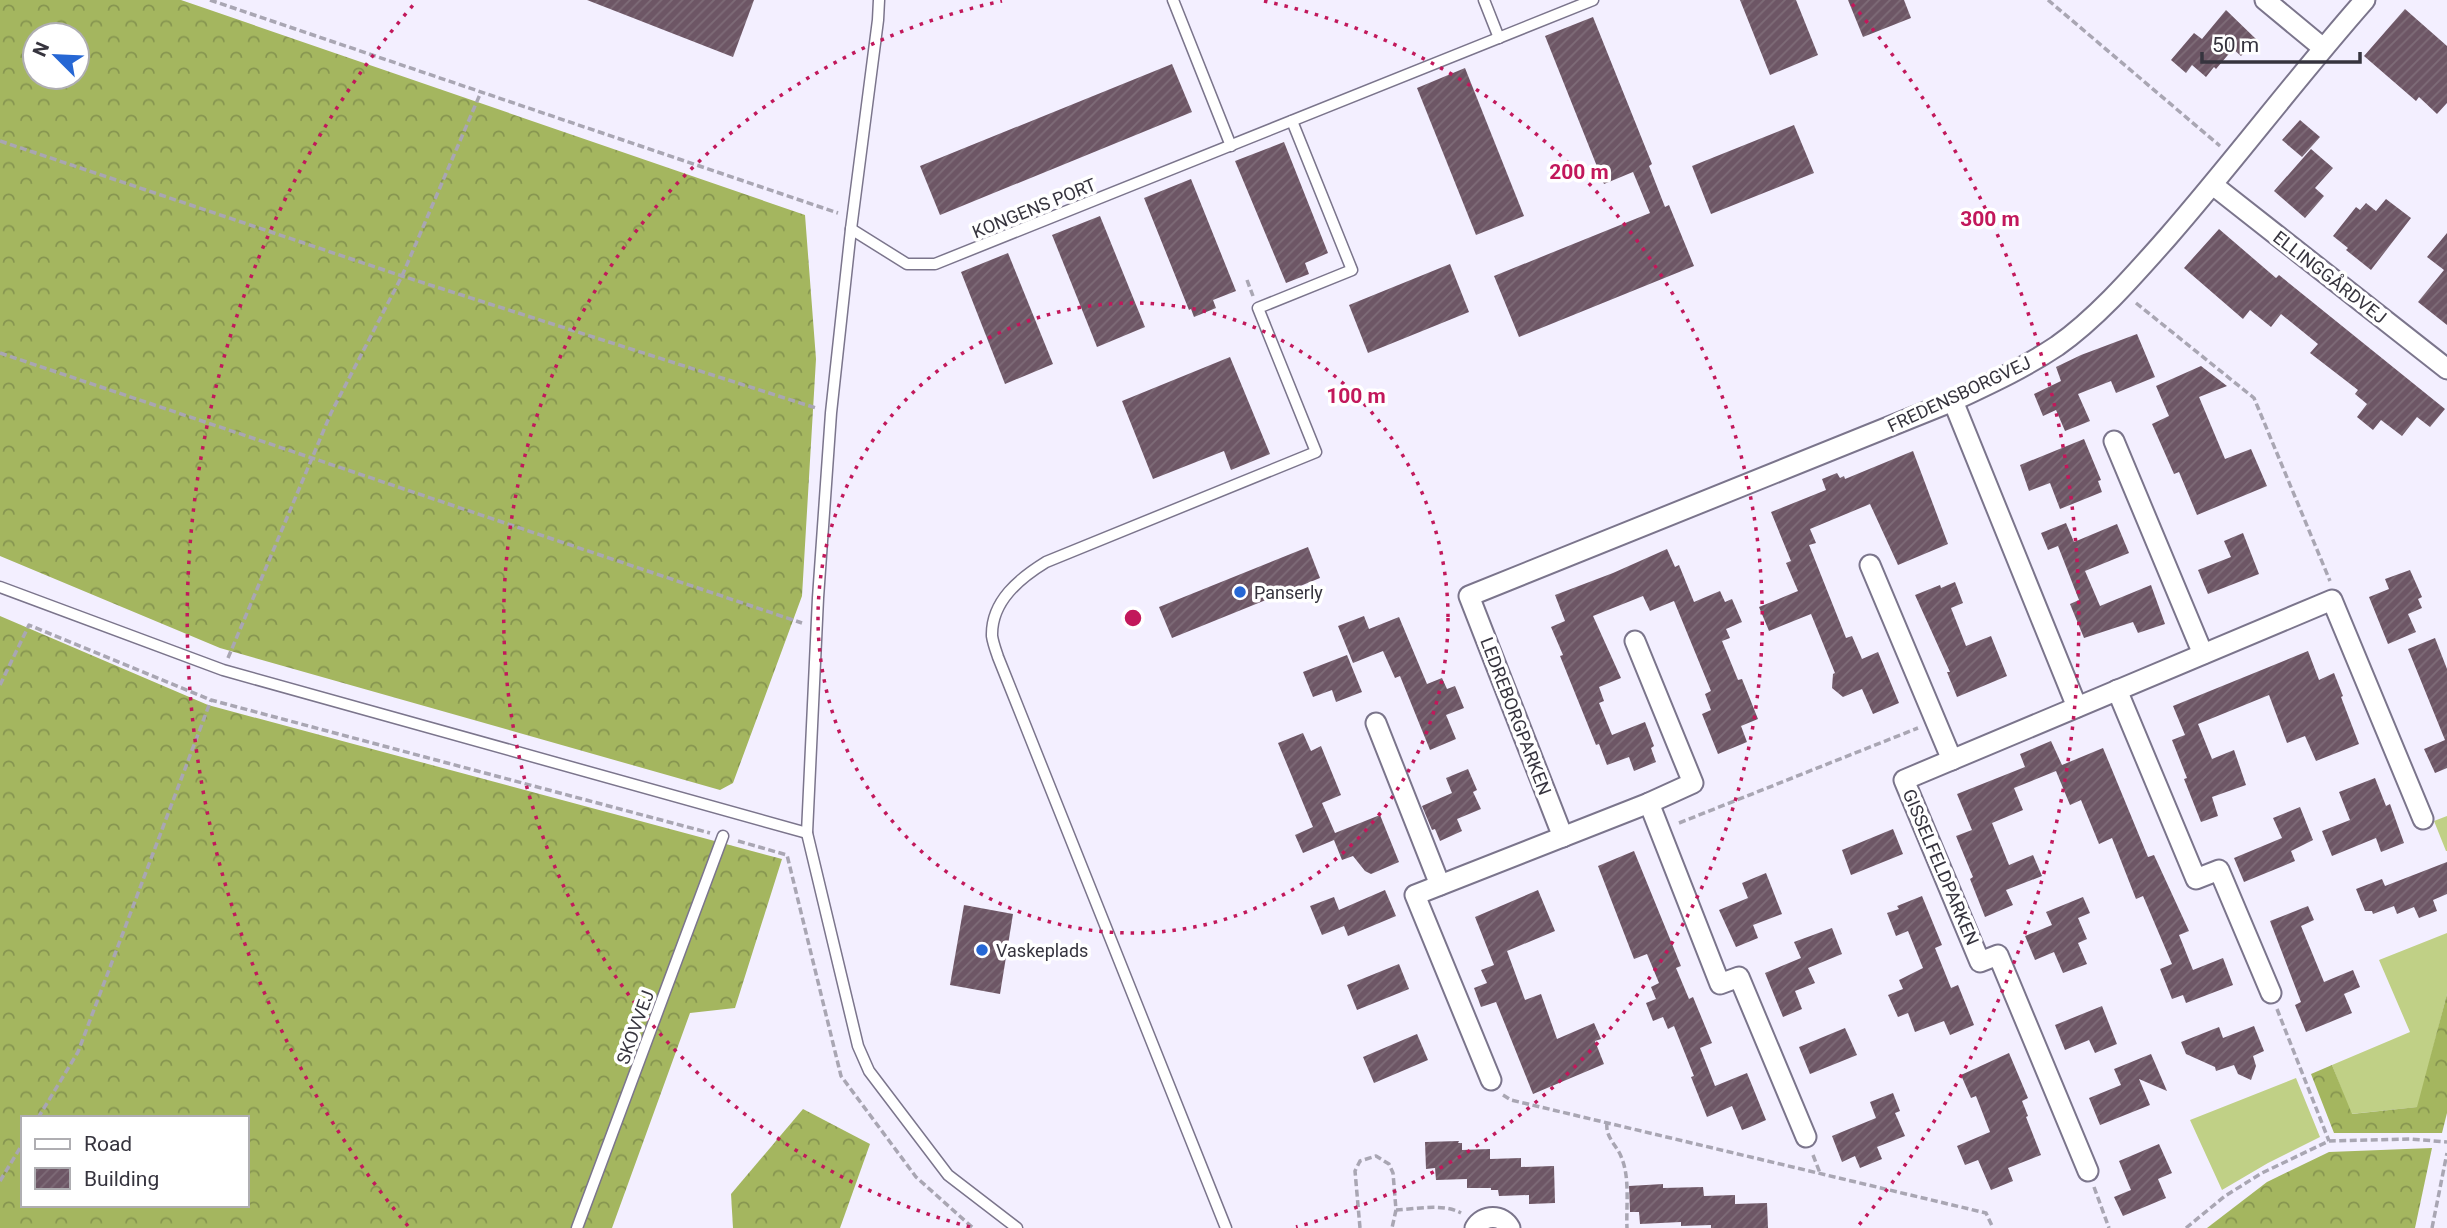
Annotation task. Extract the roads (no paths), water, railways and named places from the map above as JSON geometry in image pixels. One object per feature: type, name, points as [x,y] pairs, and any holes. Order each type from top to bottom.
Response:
[{"type":"street","points":[[2265,0],[2323,48]]},
{"type":"street","name":"FREDENSBORGVEJ","points":[[1469,596],[1953,401],[2010,374],[2059,345],[2120,290],[2213,185],[2365,0]]},
{"type":"street","name":"ELLINGGÅRDVEJ","points":[[2213,185],[2447,369]]},
{"type":"street","points":[[1953,401],[2077,707]]},
{"type":"street","points":[[2114,441],[2203,654]]},
{"type":"street","points":[[1870,565],[1952,760]]},
{"type":"street","name":"LEDREBORGPARKEN","points":[[1469,596],[1563,837]]},
{"type":"street","name":"GISSELFELDPARKEN","points":[[2088,1171],[1998,955],[1980,962],[1904,780],[2332,600],[2423,819]]},
{"type":"street","points":[[1491,1080],[1415,895],[1649,803],[1693,783],[1635,641]]},
{"type":"street","points":[[2117,690],[2196,880],[2219,870],[2271,993]]},
{"type":"street","points":[[1376,723],[1440,885]]},
{"type":"street","points":[[1649,803],[1720,984],[1739,977],[1806,1137]]},
{"type":"street","points":[[1477,1225],[1489,1217],[1501,1218],[1510,1228]]},
{"type":"lane","points":[[878,0],[878,20],[831,413],[818,598],[807,833],[858,1046],[869,1071],[948,1175],[1017,1228]]},
{"type":"lane","points":[[1173,0],[1231,146]]},
{"type":"lane","points":[[1484,0],[1499,38]]},
{"type":"lane","name":"KONGENS PORT","points":[[851,229],[906,264],[935,264],[1594,0]]},
{"type":"lane","points":[[1226,1228],[998,657],[992,636],[996,616],[1005,596],[1023,576],[1046,562],[1316,452],[1258,308],[1352,270],[1292,121]]},
{"type":"lane","points":[[0,587],[223,670],[807,833]]},
{"type":"lane","name":"SKOVVEJ","points":[[577,1228],[723,836]]},
{"type":"place","name":"Panserly","points":[[1240,592]]},
{"type":"place","name":"Vaskeplads","points":[[982,950]]}]
